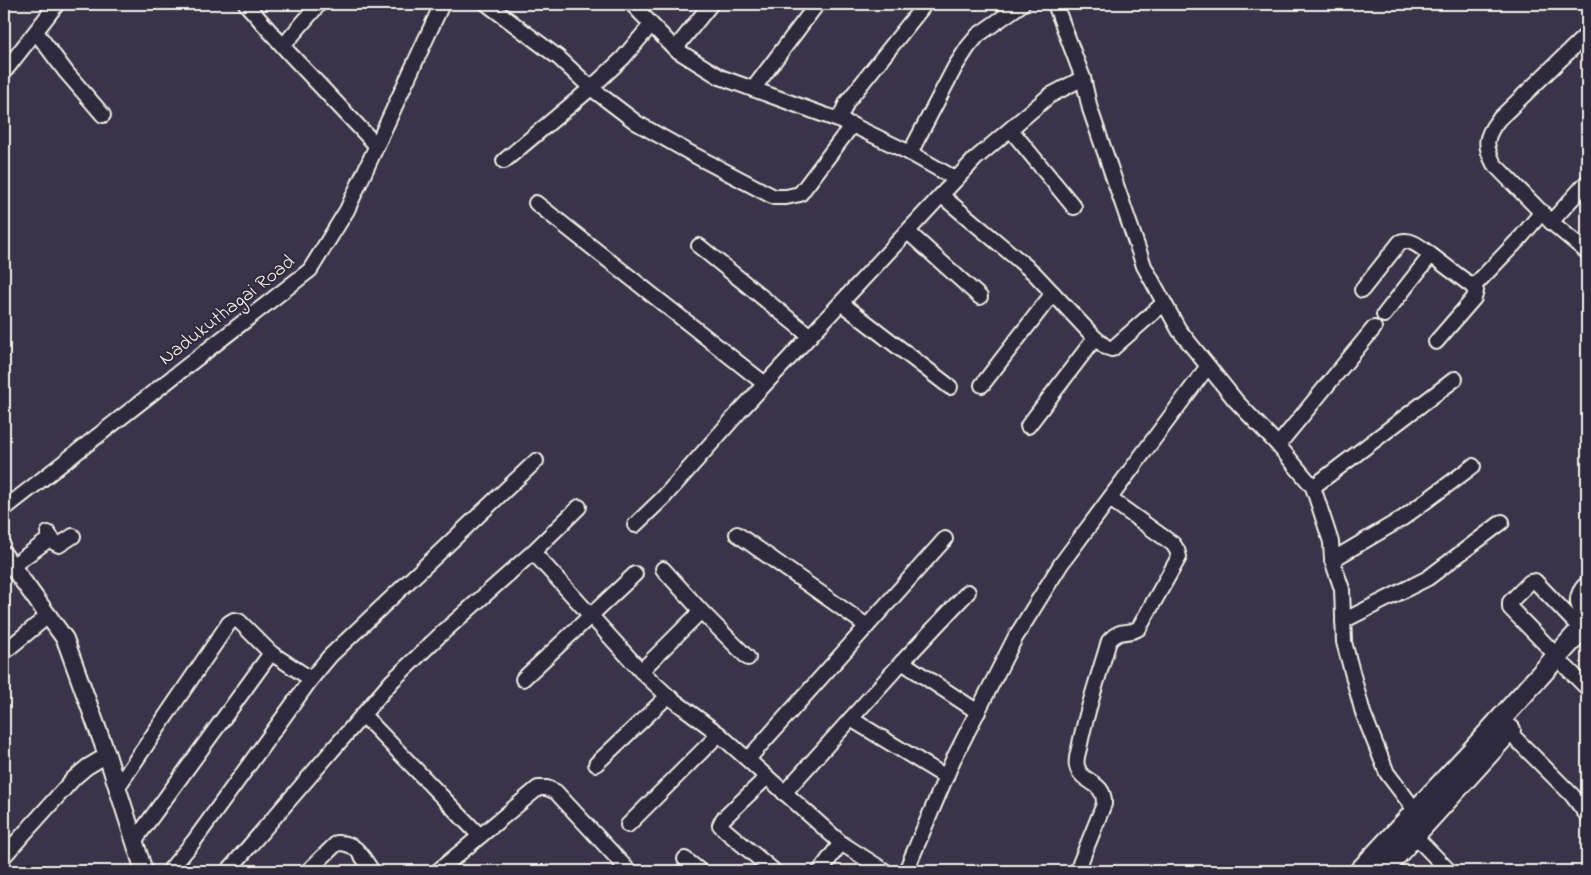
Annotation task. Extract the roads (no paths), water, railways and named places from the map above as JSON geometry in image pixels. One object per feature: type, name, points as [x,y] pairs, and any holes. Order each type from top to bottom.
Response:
[{"type":"highway","points":[[1360,871],[1419,824],[1508,731],[1586,629]]},
{"type":"highway","points":[[1382,871],[1419,824],[1562,661]]},
{"type":"main road","points":[[8,560],[65,639],[107,755],[144,871]]},
{"type":"street","points":[[4,72],[57,4]]},
{"type":"street","points":[[246,4],[376,144]]},
{"type":"street","points":[[283,46],[320,4]]},
{"type":"street","name":"Nadukuthagai Road","points":[[4,508],[310,270],[347,210],[442,4]]},
{"type":"street","points":[[487,4],[559,58],[590,88],[637,123],[774,197],[800,194],[852,125]]},
{"type":"street","points":[[632,4],[675,49],[720,77],[852,125],[910,153],[956,179]]},
{"type":"street","points":[[675,49],[711,4]]},
{"type":"street","points":[[753,89],[817,4]]},
{"type":"street","points":[[839,120],[847,102],[925,4]]},
{"type":"street","points":[[910,153],[955,66],[968,47],[978,35],[1022,4]]},
{"type":"street","points":[[1056,4],[1083,78],[1090,109],[1144,266],[1179,330],[1236,401],[1278,446],[1312,487],[1331,542],[1332,560],[1342,589],[1344,642],[1363,713],[1387,773],[1448,871]]},
{"type":"street","points":[[504,160],[623,58],[651,25]]},
{"type":"street","points":[[36,32],[103,116]]},
{"type":"street","points":[[1587,34],[1498,120],[1489,132],[1487,142],[1489,154],[1494,164],[1546,217],[1587,252]]},
{"type":"street","points":[[635,525],[663,498],[765,384],[975,159],[1049,96],[1083,78]]},
{"type":"street","points":[[1011,130],[1074,207]]},
{"type":"street","points":[[1473,287],[1522,236],[1587,182]]},
{"type":"street","points":[[942,196],[1034,273],[1095,338],[1106,347],[1112,349],[1164,303]]},
{"type":"street","points":[[536,203],[765,384]]},
{"type":"street","points":[[908,232],[980,297]]},
{"type":"street","points":[[1362,290],[1400,242],[1405,240],[1411,241],[1431,255],[1476,291],[1474,298],[1436,342]]},
{"type":"street","points":[[699,246],[810,336]]},
{"type":"street","points":[[1384,315],[1431,255]]},
{"type":"street","points":[[982,385],[1053,293]]},
{"type":"street","points":[[841,303],[950,387]]},
{"type":"street","points":[[1278,446],[1374,328]]},
{"type":"street","points":[[1028,426],[1095,338]]},
{"type":"street","points":[[906,871],[946,777],[1015,638],[1061,564],[1208,366]]},
{"type":"street","points":[[1312,487],[1455,379]]},
{"type":"street","points":[[169,871],[194,841],[311,679],[337,650],[536,461]]},
{"type":"street","points":[[1332,560],[1403,518],[1472,466]]},
{"type":"street","points":[[1077,871],[1104,804],[1105,795],[1099,787],[1078,770],[1076,763],[1084,726],[1109,640],[1114,634],[1121,631],[1134,631],[1139,628],[1179,557],[1173,544],[1110,499]]},
{"type":"street","points":[[228,871],[392,680],[533,552],[579,507]]},
{"type":"street","points":[[1343,621],[1428,578],[1502,522]]},
{"type":"street","points":[[737,534],[867,626]]},
{"type":"street","points":[[8,560],[49,535],[59,545],[73,536]]},
{"type":"street","points":[[748,759],[946,539]]},
{"type":"street","points":[[533,552],[590,617],[641,671],[668,696],[719,734],[841,843],[885,871]]},
{"type":"street","points":[[664,569],[701,611],[748,658]]},
{"type":"street","points":[[523,679],[634,574]]},
{"type":"street","points":[[1586,629],[1535,581],[1530,582],[1510,602],[1510,608],[1587,688]]},
{"type":"street","points":[[1586,629],[1578,602],[1579,593],[1587,583]]},
{"type":"street","points":[[784,793],[968,592]]},
{"type":"street","points":[[641,671],[701,611]]},
{"type":"street","points":[[4,652],[49,615]]},
{"type":"street","points":[[117,788],[229,623],[234,620],[239,621],[271,653],[311,679]]},
{"type":"street","points":[[135,840],[271,653]]},
{"type":"street","points":[[902,662],[978,712]]},
{"type":"street","points":[[596,764],[668,696]]},
{"type":"street","points":[[363,715],[480,836]]},
{"type":"street","points":[[851,719],[946,777]]},
{"type":"street","points":[[1508,731],[1572,795],[1587,815]]},
{"type":"street","points":[[628,825],[719,734]]},
{"type":"street","points":[[4,856],[74,778],[87,766],[107,755]]},
{"type":"street","points":[[766,777],[723,818],[720,825],[774,871]]},
{"type":"street","points":[[438,871],[538,788],[547,788],[556,792],[629,871]]},
{"type":"street","points":[[308,871],[338,843],[346,842],[354,846],[372,871]]},
{"type":"street","points":[[820,871],[841,843]]},
{"type":"street","points":[[685,859],[700,871]]}]
